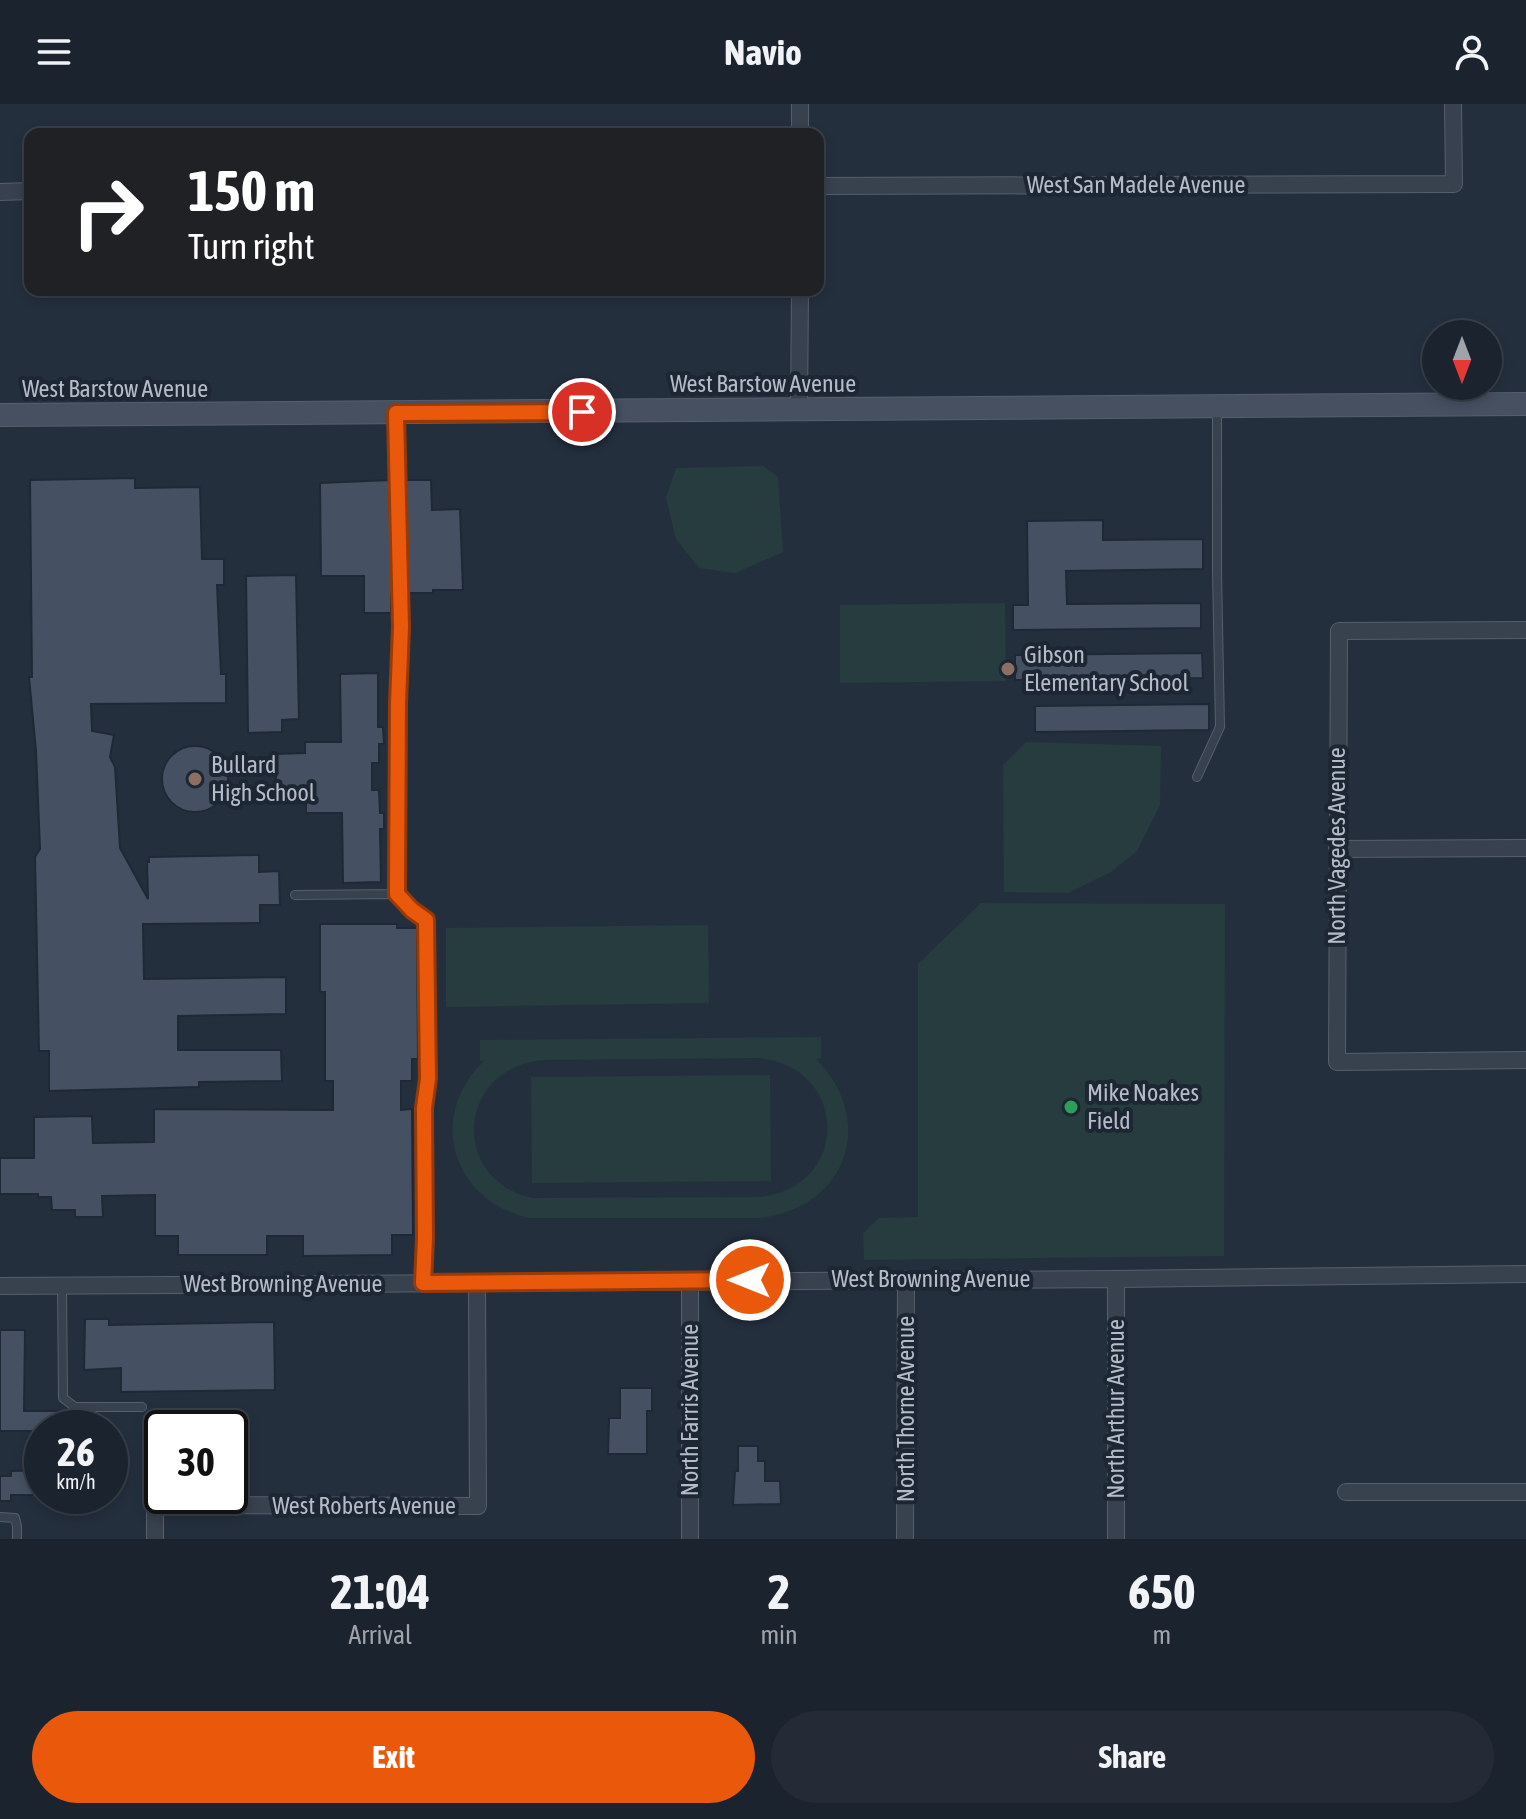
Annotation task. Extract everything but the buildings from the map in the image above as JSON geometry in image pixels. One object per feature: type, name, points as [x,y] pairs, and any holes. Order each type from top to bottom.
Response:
[{"type":"street","points":[[800,104],[800,128]]},
{"type":"street","name":"West San Madele Avenue","points":[[824,186],[1454,184],[1453,104]]},
{"type":"street","points":[[0,192],[24,191]]},
{"type":"street","points":[[799,410],[800,296]]},
{"type":"street","name":"West Barstow Avenue","points":[[0,415],[1526,404]]},
{"type":"street","name":"North Vagedes Avenue","points":[[1526,630],[1339,631],[1337,1062],[1526,1060]]},
{"type":"street","points":[[1337,849],[1526,848]]},
{"type":"street","name":"West Browning Avenue","points":[[0,1286],[1526,1274]]},
{"type":"street","name":"North Thorne Avenue","points":[[905,1539],[906,1279]]},
{"type":"street","name":"North Arthur Avenue","points":[[1116,1279],[1116,1539]]},
{"type":"street","name":"North Farris Avenue","points":[[690,1280],[690,1539]]},
{"type":"street","name":"West Roberts Avenue","points":[[155,1539],[155,1505],[478,1506],[477,1283]]},
{"type":"street","points":[[1346,1492],[1526,1492]]},
{"type":"lane","points":[[1197,777],[1220,727],[1217,407]]},
{"type":"lane","points":[[396,413],[401,627],[397,894],[426,920],[428,1079],[424,1108],[423,1283]]},
{"type":"lane","points":[[295,895],[397,894]]},
{"type":"lane","points":[[62,1285],[63,1398],[75,1407],[142,1407]]},
{"type":"lane","points":[[0,1517],[15,1518],[17,1539]]},
{"type":"green space","points":[[763,466],[778,477],[783,552],[735,573],[699,568],[676,539],[666,498],[676,468]]},
{"type":"green space","points":[[1005,603],[1006,681],[840,683],[840,605]]},
{"type":"green space","points":[[1026,742],[1161,746],[1160,805],[1137,851],[1111,872],[1068,893],[1004,892],[1003,765]]},
{"type":"green space","name":"Mike Noakes Field","points":[[981,903],[1225,904],[1224,1256],[864,1260],[863,1233],[879,1218],[918,1217],[918,964]]},
{"type":"green space","points":[[708,925],[709,1003],[446,1007],[446,928]]},
{"type":"green space","points":[[821,1037],[821,1058],[816,1059],[835,1083],[845,1109],[848,1134],[843,1158],[832,1180],[813,1198],[789,1211],[759,1218],[529,1218],[503,1209],[482,1194],[466,1176],[456,1154],[453,1131],[456,1107],[466,1083],[484,1061],[480,1061],[480,1040]],"holes":[[[758,1058],[788,1066],[810,1082],[823,1103],[828,1127],[823,1151],[811,1173],[789,1189],[759,1197],[532,1198],[505,1187],[487,1170],[476,1148],[474,1125],[480,1102],[493,1082],[514,1067],[543,1060]]]},
{"type":"green space","points":[[770,1075],[771,1181],[532,1183],[531,1077]]},
{"type":"place","name":"Gibson Elementary School","points":[[1008,669]]},
{"type":"place","name":"Bullard High School","points":[[195,779]]},
{"type":"place","name":"Mike Noakes Field","points":[[1071,1107]]},
{"type":"route","points":[[582,412],[396,413],[401,627],[397,894],[426,920],[428,1079],[424,1108],[423,1283],[750,1280]]}]
